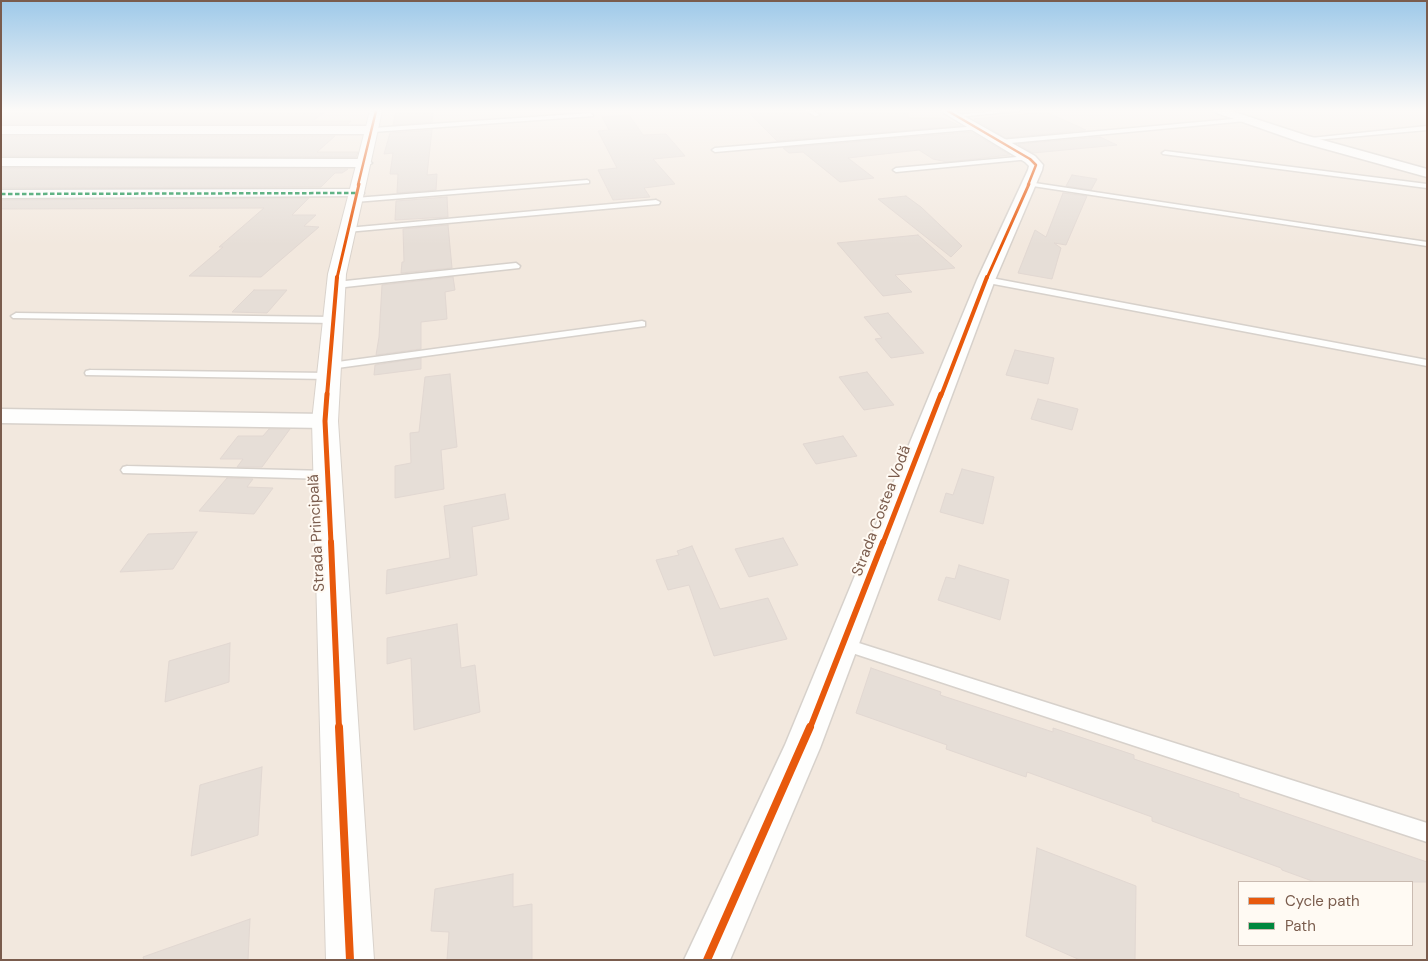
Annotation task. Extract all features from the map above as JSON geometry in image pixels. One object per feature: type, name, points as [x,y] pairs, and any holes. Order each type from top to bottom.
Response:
[{"type":"street","name":"Strada Principală","points":[[350,960],[325,421],[336,285],[347,230],[367,156]]},
{"type":"street","points":[[1010,156],[1028,171]]},
{"type":"street","points":[[1365,156],[1427,173]]},
{"type":"street","points":[[1,162],[365,163]]},
{"type":"street","name":"Strada Costea Vodă","points":[[707,960],[802,748],[1028,171]]},
{"type":"street","points":[[1,194],[356,197]]},
{"type":"street","points":[[1,416],[325,421]]},
{"type":"lane","points":[[1188,156],[1427,186]]},
{"type":"lane","points":[[896,170],[1028,171],[1427,244]]},
{"type":"lane","points":[[356,197],[587,182]]},
{"type":"lane","points":[[347,230],[656,202]]},
{"type":"lane","points":[[336,285],[516,266]]},
{"type":"lane","points":[[986,280],[1427,363]]},
{"type":"lane","points":[[16,316],[333,320]]},
{"type":"lane","points":[[90,373],[329,371],[642,324]]},
{"type":"lane","points":[[127,470],[327,476]]},
{"type":"lane","points":[[843,644],[1427,832]]},
{"type":"shaded area","points":[[1,156],[1427,156],[1427,960],[1,960]]},
{"type":"building","points":[[1,156],[356,156],[356,157]]},
{"type":"building","points":[[393,156],[429,156],[427,175],[437,174],[436,190],[397,193],[398,174],[390,174]]},
{"type":"building","points":[[611,156],[685,156],[653,159],[675,184],[644,188],[650,197],[613,200],[598,170],[617,168]]},
{"type":"building","points":[[808,156],[867,156],[848,158],[874,178],[840,182]]},
{"type":"building","points":[[928,156],[1002,156],[947,162]]},
{"type":"building","points":[[1,168],[348,169],[342,173],[335,173],[321,187],[1,188]]},
{"type":"building","points":[[1072,175],[1097,179],[1091,190],[1066,186]]},
{"type":"building","points":[[1063,193],[1087,196],[1066,245],[1054,243],[1061,248],[1052,279],[1018,273],[1035,230],[1046,237]]},
{"type":"building","points":[[906,196],[921,207],[962,246],[951,257],[878,199]]},
{"type":"building","points":[[447,197],[448,217],[395,220],[396,201]]},
{"type":"building","points":[[309,198],[292,215],[316,215],[304,226],[319,227],[261,277],[189,276],[264,208],[1,209],[1,200]]},
{"type":"building","points":[[448,225],[452,268],[401,273],[402,262],[404,262],[403,229]]},
{"type":"building","points":[[918,235],[955,268],[895,275],[912,292],[883,296],[837,243]]},
{"type":"building","points":[[453,277],[455,290],[445,292],[447,319],[421,322],[421,349],[376,355],[382,285]]},
{"type":"building","points":[[254,290],[287,290],[267,313],[232,312]]},
{"type":"building","points":[[888,313],[924,353],[891,358],[875,339],[882,338],[864,317]]},
{"type":"building","points":[[1015,350],[1054,358],[1048,384],[1006,375]]},
{"type":"building","points":[[421,358],[421,369],[374,375],[375,365]]},
{"type":"building","points":[[867,372],[894,405],[864,410],[839,377]]},
{"type":"building","points":[[450,374],[457,447],[441,450],[444,489],[395,498],[395,466],[411,463],[410,433],[419,432],[425,377]]},
{"type":"building","points":[[1038,399],[1078,409],[1072,430],[1031,419]]},
{"type":"building","points":[[269,429],[290,429],[262,467],[237,467],[243,459],[220,459],[238,436],[263,436]]},
{"type":"building","points":[[843,436],[857,456],[816,464],[803,444]]},
{"type":"building","points":[[962,469],[994,477],[983,524],[940,512],[946,493],[953,495]]},
{"type":"building","points":[[227,478],[253,479],[247,487],[273,488],[254,514],[199,511]]},
{"type":"building","points":[[505,494],[509,519],[472,527],[477,575],[386,594],[387,570],[450,558],[444,506]]},
{"type":"building","points":[[197,532],[173,569],[120,572],[148,534]]},
{"type":"building","points":[[783,538],[798,565],[749,577],[735,549]]},
{"type":"building","points":[[692,546],[720,609],[768,598],[787,639],[714,656],[689,585],[668,590],[656,560],[679,555],[677,551]]},
{"type":"building","points":[[959,565],[1009,580],[1000,620],[938,600],[946,577],[955,579]]},
{"type":"building","points":[[457,624],[461,668],[475,665],[480,712],[414,730],[411,658],[387,664],[387,638]]},
{"type":"building","points":[[230,643],[229,682],[165,702],[169,661]]},
{"type":"building","points":[[871,668],[941,692],[940,695],[1053,732],[1053,728],[1134,755],[1134,759],[1239,794],[1239,797],[1427,862],[1427,882],[1312,881],[1152,821],[1152,817],[1027,772],[1026,777],[946,749],[947,745],[856,713]]},
{"type":"building","points":[[262,767],[258,835],[191,856],[200,785]]},
{"type":"building","points":[[1037,848],[1136,886],[1135,960],[1080,960],[1026,936]]},
{"type":"building","points":[[513,874],[513,907],[532,904],[532,960],[447,960],[449,932],[431,931],[435,889]]},
{"type":"building","points":[[250,919],[248,960],[144,960],[143,957]]},
{"type":"marked path","points":[[1,194],[357,193]]},
{"type":"cycle path","points":[[350,960],[325,421],[337,274],[365,156]]},
{"type":"cycle path","points":[[707,960],[802,748],[986,280],[1035,170],[1036,165],[1025,156]]}]
